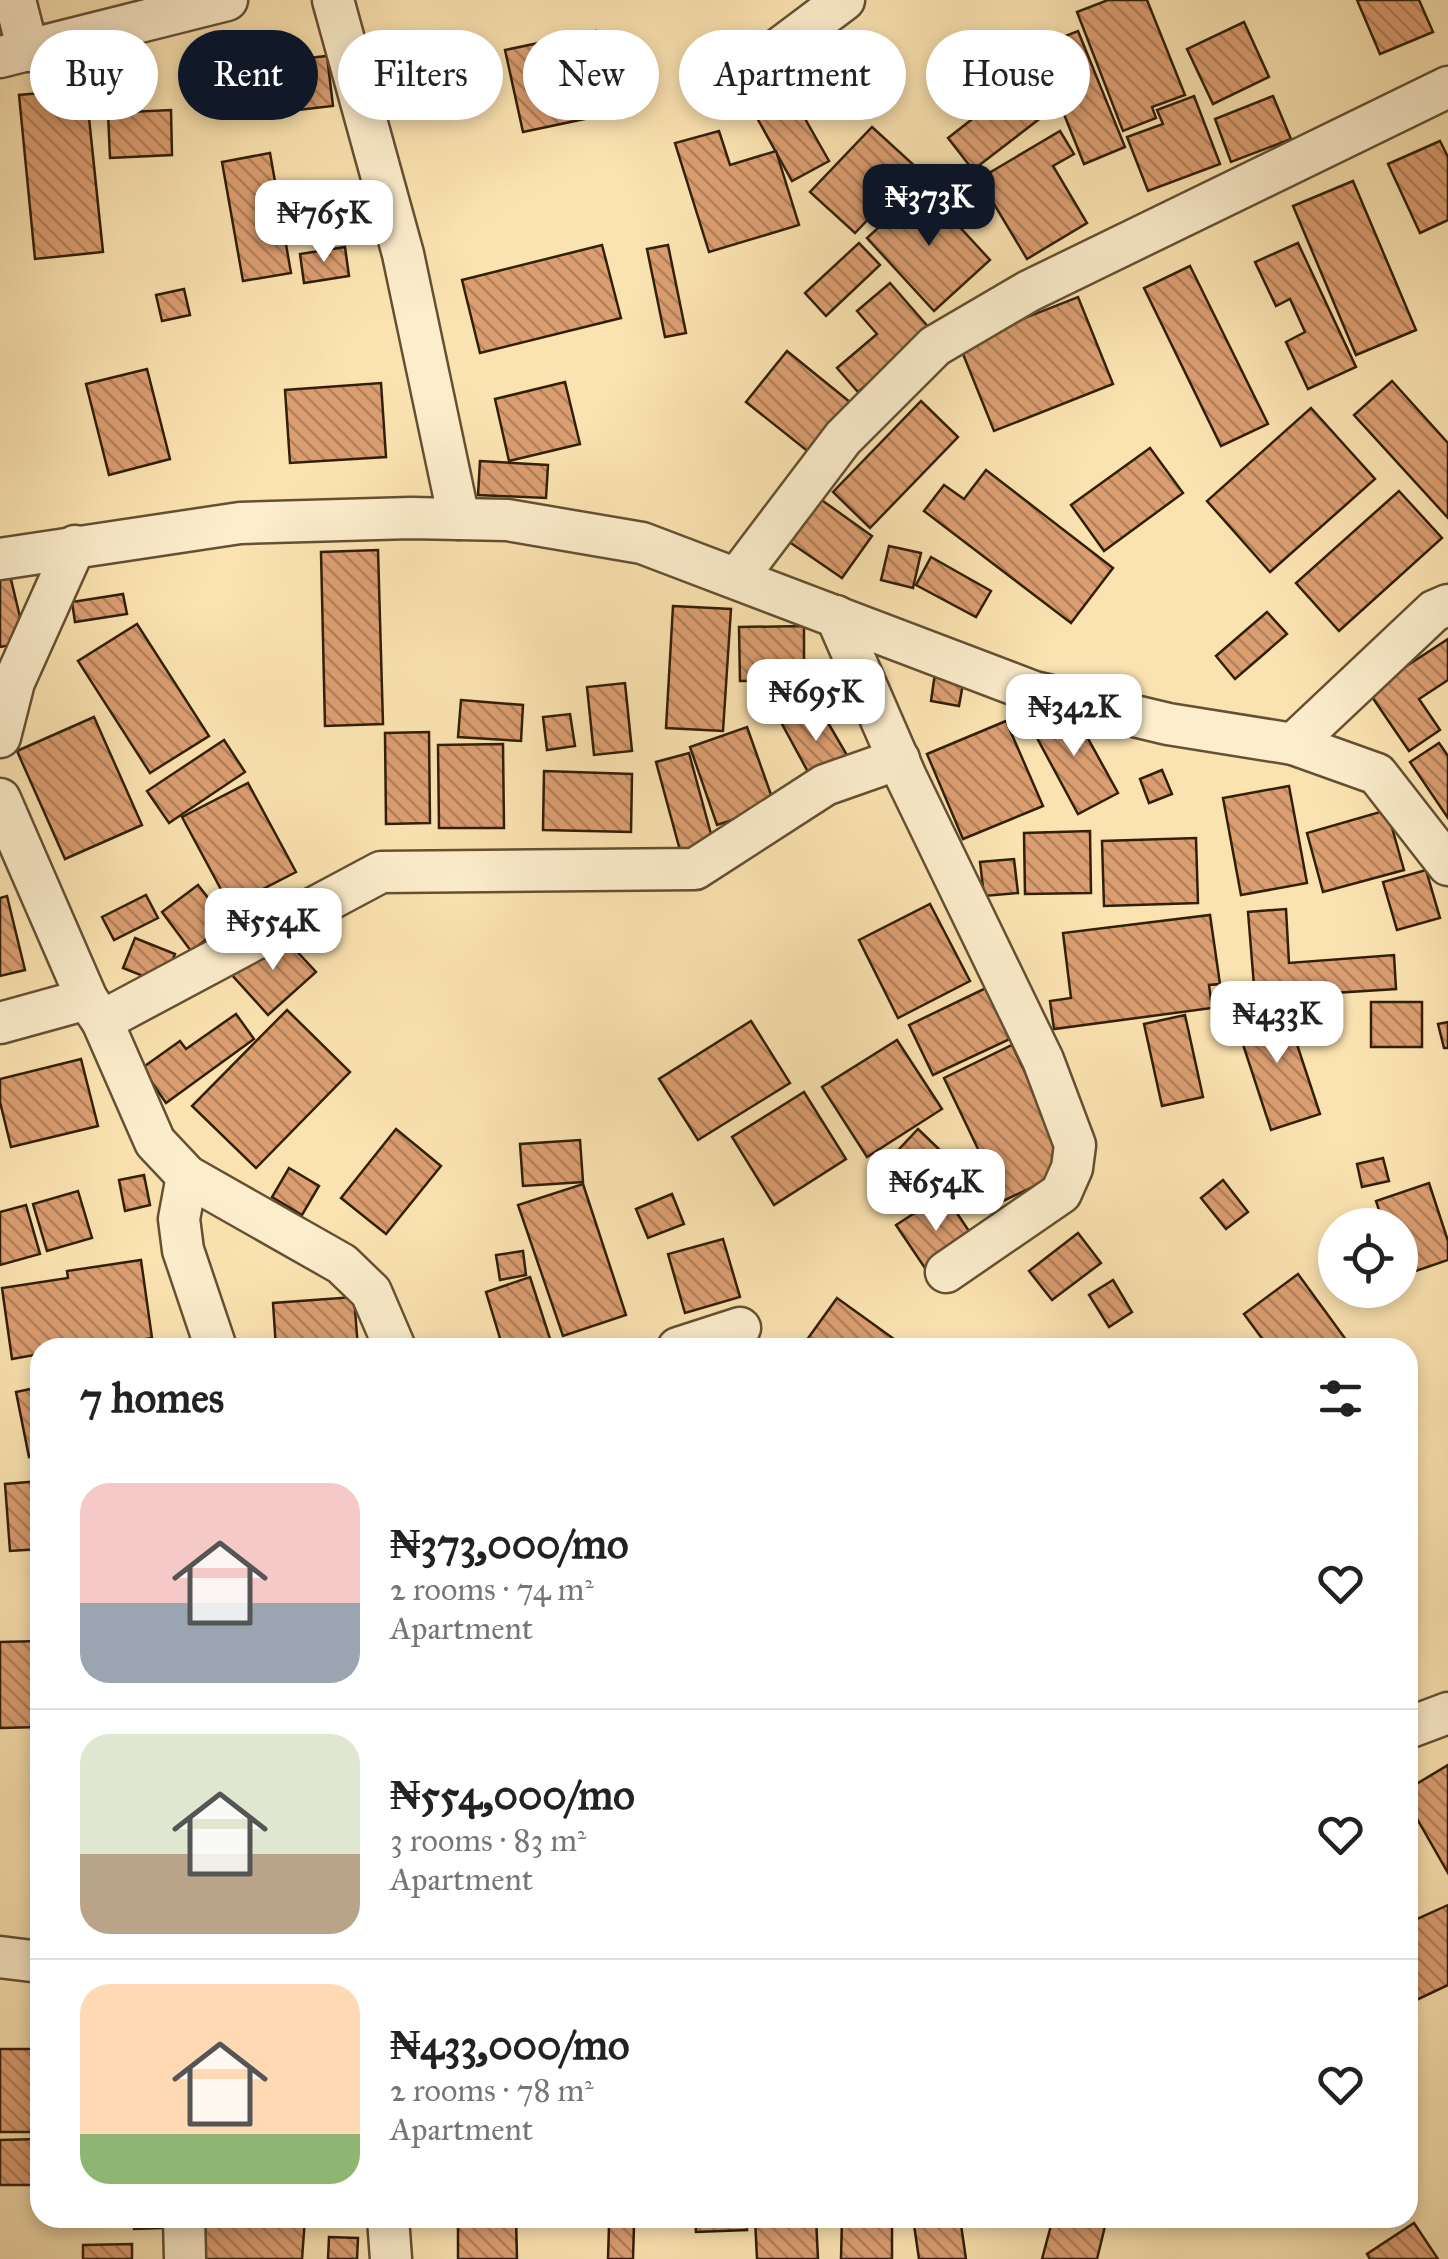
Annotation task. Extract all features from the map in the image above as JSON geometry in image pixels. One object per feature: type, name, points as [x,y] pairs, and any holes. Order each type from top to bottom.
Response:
[{"type":"street","points":[[16,0],[14,54],[228,0]]},
{"type":"street","points":[[333,0],[402,254],[459,518]]},
{"type":"street","points":[[804,30],[844,0]]},
{"type":"street","points":[[737,578],[843,438],[935,346],[1029,292],[1448,87]]},
{"type":"street","points":[[0,559],[240,522],[507,520],[642,543],[1034,692],[1168,724],[1293,744],[1377,774],[1448,864]]},
{"type":"street","points":[[0,737],[14,682],[75,546]]},
{"type":"street","points":[[1293,744],[1434,611],[1448,605]]},
{"type":"street","points":[[836,616],[899,760],[1043,1060],[1074,1144],[1072,1168],[1060,1193],[946,1272]]},
{"type":"street","points":[[0,1024],[95,1010],[380,872],[695,869],[825,785],[899,760]]},
{"type":"street","points":[[0,799],[155,1142],[187,1176],[342,1264],[371,1292],[391,1338]]},
{"type":"street","points":[[187,1176],[179,1219],[183,1250],[213,1338]]},
{"type":"street","points":[[709,1338],[740,1328]]},
{"type":"street","points":[[1418,1724],[1448,1713]]},
{"type":"street","points":[[0,1958],[30,1961]]},
{"type":"street","points":[[184,2228],[185,2259]]},
{"type":"street","points":[[389,2228],[391,2259]]},
{"type":"building","points":[[1108,0],[1147,0],[1185,95],[1152,107],[1156,118],[1123,131],[1090,46],[1090,30],[1084,30],[1077,12]]},
{"type":"building","points":[[1357,0],[1419,0],[1433,32],[1380,54]]},
{"type":"building","points":[[1244,22],[1269,77],[1213,104],[1187,49]]},
{"type":"building","points":[[523,46],[523,120],[580,120],[523,132],[505,50]]},
{"type":"building","points":[[327,56],[333,106],[318,108],[318,57]]},
{"type":"building","points":[[1090,61],[1125,147],[1084,164],[1066,120],[1090,120]]},
{"type":"building","points":[[30,94],[30,120],[89,120],[103,252],[35,259],[19,95]]},
{"type":"building","points":[[1194,96],[1220,164],[1148,191],[1127,137],[1163,124],[1157,110]]},
{"type":"building","points":[[1273,96],[1291,139],[1231,162],[1215,119]]},
{"type":"building","points":[[171,110],[172,155],[110,158],[108,120],[158,120],[158,111]]},
{"type":"building","points":[[758,120],[806,120],[829,161],[792,181]]},
{"type":"building","points":[[971,120],[1038,120],[973,170],[948,138]]},
{"type":"building","points":[[872,127],[917,168],[855,233],[810,192]]},
{"type":"building","points":[[719,131],[730,165],[776,151],[799,225],[709,252],[675,143]]},
{"type":"building","points":[[1060,131],[1074,154],[1053,166],[1087,223],[1027,259],[979,179]]},
{"type":"building","points":[[1440,141],[1448,157],[1448,220],[1420,233],[1388,164]]},
{"type":"building","points":[[270,153],[291,273],[243,281],[222,162]]},
{"type":"building","points":[[1353,181],[1416,330],[1356,355],[1293,206]]},
{"type":"building","points":[[923,187],[990,260],[934,311],[867,238]]},
{"type":"building","points":[[859,243],[880,265],[826,316],[805,293]]},
{"type":"building","points":[[1298,243],[1356,367],[1308,389],[1286,342],[1305,332],[1290,299],[1276,306],[1255,262]]},
{"type":"building","points":[[602,245],[621,318],[480,353],[462,280]]},
{"type":"building","points":[[668,245],[686,333],[665,337],[647,249]]},
{"type":"building","points":[[345,247],[349,276],[304,283],[300,254]]},
{"type":"building","points":[[1190,266],[1268,424],[1221,446],[1144,288]]},
{"type":"building","points":[[890,283],[931,330],[858,392],[837,368],[877,334],[857,311]]},
{"type":"building","points":[[184,289],[190,315],[162,321],[156,295]]},
{"type":"building","points":[[1078,297],[1113,384],[994,431],[959,344]]},
{"type":"building","points":[[787,351],[856,407],[815,457],[746,402]]},
{"type":"building","points":[[147,369],[170,459],[109,475],[86,384]]},
{"type":"building","points":[[1392,381],[1448,443],[1448,518],[1354,415]]},
{"type":"building","points":[[565,382],[580,444],[509,461],[495,399]]},
{"type":"building","points":[[381,383],[386,457],[290,463],[285,390]]},
{"type":"building","points":[[921,401],[958,437],[870,528],[833,492]]},
{"type":"building","points":[[1311,408],[1375,479],[1270,572],[1207,501]]},
{"type":"building","points":[[1150,448],[1183,493],[1104,551],[1071,505]]},
{"type":"building","points":[[480,461],[548,465],[546,498],[478,495]]},
{"type":"building","points":[[986,470],[1113,568],[1071,623],[924,511],[944,485],[964,499]]},
{"type":"building","points":[[1399,491],[1442,538],[1339,631],[1296,583]]},
{"type":"building","points":[[816,496],[872,536],[842,578],[785,539]]},
{"type":"building","points":[[889,546],[921,553],[913,588],[881,580]]},
{"type":"building","points":[[378,550],[383,724],[325,726],[321,552]]},
{"type":"building","points":[[931,557],[991,591],[976,617],[916,585]]},
{"type":"building","points":[[8,567],[26,642],[0,647],[0,569]]},
{"type":"building","points":[[123,594],[127,614],[75,622],[72,602]]},
{"type":"building","points":[[673,606],[731,609],[723,731],[666,728]]},
{"type":"building","points":[[1267,612],[1287,634],[1235,679],[1216,656]]},
{"type":"building","points":[[137,624],[209,736],[150,773],[78,661]]},
{"type":"building","points":[[804,626],[804,680],[740,681],[739,627]]},
{"type":"building","points":[[1448,639],[1448,680],[1419,699],[1440,730],[1409,751],[1368,691]]},
{"type":"building","points":[[935,673],[964,678],[959,706],[931,701]]},
{"type":"building","points":[[625,683],[632,751],[594,755],[587,687]]},
{"type":"building","points":[[461,700],[523,705],[521,741],[458,737]]},
{"type":"building","points":[[817,704],[851,762],[814,783],[782,724]]},
{"type":"building","points":[[1069,704],[1118,793],[1078,814],[1030,725]]},
{"type":"building","points":[[570,714],[575,746],[547,750],[543,717]]},
{"type":"building","points":[[94,717],[142,825],[65,859],[17,751]]},
{"type":"building","points":[[1006,721],[1043,806],[963,839],[927,754]]},
{"type":"building","points":[[747,727],[775,806],[717,825],[690,747]]},
{"type":"building","points":[[429,732],[430,823],[386,824],[385,733]]},
{"type":"building","points":[[224,740],[245,772],[169,823],[147,791]]},
{"type":"building","points":[[1439,743],[1448,756],[1448,818],[1410,762]]},
{"type":"building","points":[[503,744],[504,828],[439,828],[438,745]]},
{"type":"building","points":[[689,753],[714,845],[681,854],[656,762]]},
{"type":"building","points":[[1162,770],[1172,794],[1149,803],[1140,779]]},
{"type":"building","points":[[544,771],[632,774],[631,832],[543,830]]},
{"type":"building","points":[[248,783],[296,872],[230,906],[182,817]]},
{"type":"building","points":[[1289,786],[1307,883],[1241,895],[1223,798]]},
{"type":"building","points":[[1387,810],[1404,870],[1323,892],[1307,833]]},
{"type":"building","points":[[1090,831],[1091,893],[1025,894],[1024,833]]},
{"type":"building","points":[[1196,838],[1198,903],[1104,906],[1102,841]]},
{"type":"building","points":[[1014,859],[1018,893],[984,896],[980,862]]},
{"type":"building","points":[[1426,870],[1440,918],[1397,930],[1383,882]]},
{"type":"building","points":[[198,885],[228,923],[191,951],[162,912]]},
{"type":"building","points":[[146,895],[158,918],[114,940],[102,917]]},
{"type":"building","points":[[7,896],[25,970],[0,976],[0,898]]},
{"type":"building","points":[[930,904],[970,981],[898,1018],[859,940]]},
{"type":"building","points":[[1286,909],[1289,963],[1394,955],[1396,989],[1255,998],[1248,912]]},
{"type":"building","points":[[1210,915],[1220,984],[1209,985],[1212,1008],[1054,1029],[1050,1001],[1071,998],[1063,933]]},
{"type":"building","points":[[278,931],[316,972],[268,1015],[231,974]]},
{"type":"building","points":[[135,938],[175,954],[163,984],[123,968]]},
{"type":"building","points":[[986,988],[1010,1039],[933,1075],[909,1025]]},
{"type":"building","points":[[1283,1002],[1320,1114],[1271,1130],[1234,1017]]},
{"type":"building","points":[[1371,1002],[1422,1002],[1422,1047],[1371,1047]]},
{"type":"building","points":[[287,1010],[350,1072],[256,1168],[192,1106]]},
{"type":"building","points":[[236,1014],[254,1039],[166,1103],[142,1068],[180,1041],[186,1049]]},
{"type":"building","points":[[1185,1015],[1203,1097],[1162,1106],[1144,1024]]},
{"type":"building","points":[[751,1021],[790,1083],[698,1140],[659,1079]]},
{"type":"building","points":[[1448,1022],[1448,1048],[1444,1048],[1438,1024]]},
{"type":"building","points":[[897,1040],[942,1109],[867,1157],[822,1087]]},
{"type":"building","points":[[1012,1045],[1071,1169],[1003,1201],[944,1078]]},
{"type":"building","points":[[81,1059],[98,1126],[11,1147],[0,1102],[0,1079]]},
{"type":"building","points":[[804,1092],[846,1159],[774,1205],[732,1137]]},
{"type":"building","points":[[396,1129],[441,1166],[386,1234],[341,1198]]},
{"type":"building","points":[[918,1129],[941,1151],[895,1200],[872,1178]]},
{"type":"building","points":[[580,1140],[583,1182],[523,1186],[520,1144]]},
{"type":"building","points":[[1383,1158],[1389,1181],[1362,1187],[1357,1164]]},
{"type":"building","points":[[289,1168],[319,1186],[302,1215],[272,1197]]},
{"type":"building","points":[[144,1175],[150,1205],[125,1211],[119,1180]]},
{"type":"building","points":[[1223,1180],[1248,1212],[1226,1229],[1201,1198]]},
{"type":"building","points":[[1429,1183],[1448,1241],[1448,1260],[1418,1270],[1418,1208],[1378,1208],[1376,1201]]},
{"type":"building","points":[[583,1184],[626,1315],[563,1336],[518,1205]]},
{"type":"building","points":[[78,1191],[92,1238],[47,1251],[33,1204]]},
{"type":"building","points":[[672,1194],[684,1224],[648,1238],[636,1209]]},
{"type":"building","points":[[944,1194],[977,1243],[929,1274],[896,1225]]},
{"type":"building","points":[[26,1205],[40,1254],[0,1265],[0,1212]]},
{"type":"building","points":[[1078,1233],[1101,1263],[1052,1300],[1029,1271]]},
{"type":"building","points":[[723,1239],[740,1297],[685,1313],[668,1254]]},
{"type":"building","points":[[523,1251],[526,1275],[500,1280],[496,1255]]},
{"type":"building","points":[[141,1260],[152,1338],[30,1338],[30,1356],[12,1359],[2,1288],[68,1278],[67,1271]]},
{"type":"building","points":[[1298,1274],[1318,1301],[1318,1308],[1323,1308],[1345,1338],[1262,1338],[1244,1314]]},
{"type":"building","points":[[530,1277],[550,1338],[500,1338],[486,1292]]},
{"type":"building","points":[[1113,1280],[1132,1312],[1109,1327],[1089,1295]]},
{"type":"building","points":[[354,1297],[357,1338],[275,1338],[273,1303]]},
{"type":"building","points":[[837,1298],[893,1338],[808,1338]]},
{"type":"building","points":[[30,1389],[30,1457],[29,1457],[16,1392]]},
{"type":"building","points":[[30,1482],[30,1550],[10,1551],[5,1484]]},
{"type":"building","points":[[30,1641],[30,1727],[0,1728],[0,1642]]},
{"type":"building","points":[[1448,1765],[1448,1873],[1418,1820],[1418,1783]]},
{"type":"building","points":[[1448,1905],[1448,1985],[1418,1999],[1418,1918]]},
{"type":"building","points":[[0,2049],[30,2049],[30,2132],[0,2132]]},
{"type":"building","points":[[30,2139],[30,2185],[0,2185],[0,2140]]},
{"type":"building","points":[[206,2228],[304,2228],[302,2259],[204,2259]]},
{"type":"building","points":[[458,2228],[516,2228],[517,2259],[458,2259]]},
{"type":"building","points":[[609,2228],[634,2228],[633,2259],[608,2259]]},
{"type":"building","points":[[696,2228],[747,2230],[696,2232]]},
{"type":"building","points":[[755,2228],[816,2228],[818,2259],[757,2259]]},
{"type":"building","points":[[842,2228],[892,2228],[892,2259],[841,2259]]},
{"type":"building","points":[[914,2228],[961,2228],[966,2259],[919,2259]]},
{"type":"building","points":[[1050,2228],[1105,2228],[1097,2259],[1042,2259]]},
{"type":"building","points":[[1406,2228],[1417,2228],[1438,2259],[1370,2259],[1367,2254]]},
{"type":"building","points":[[329,2237],[358,2238],[357,2259],[328,2259]]},
{"type":"building","points":[[132,2244],[132,2259],[83,2259],[83,2245]]}]
